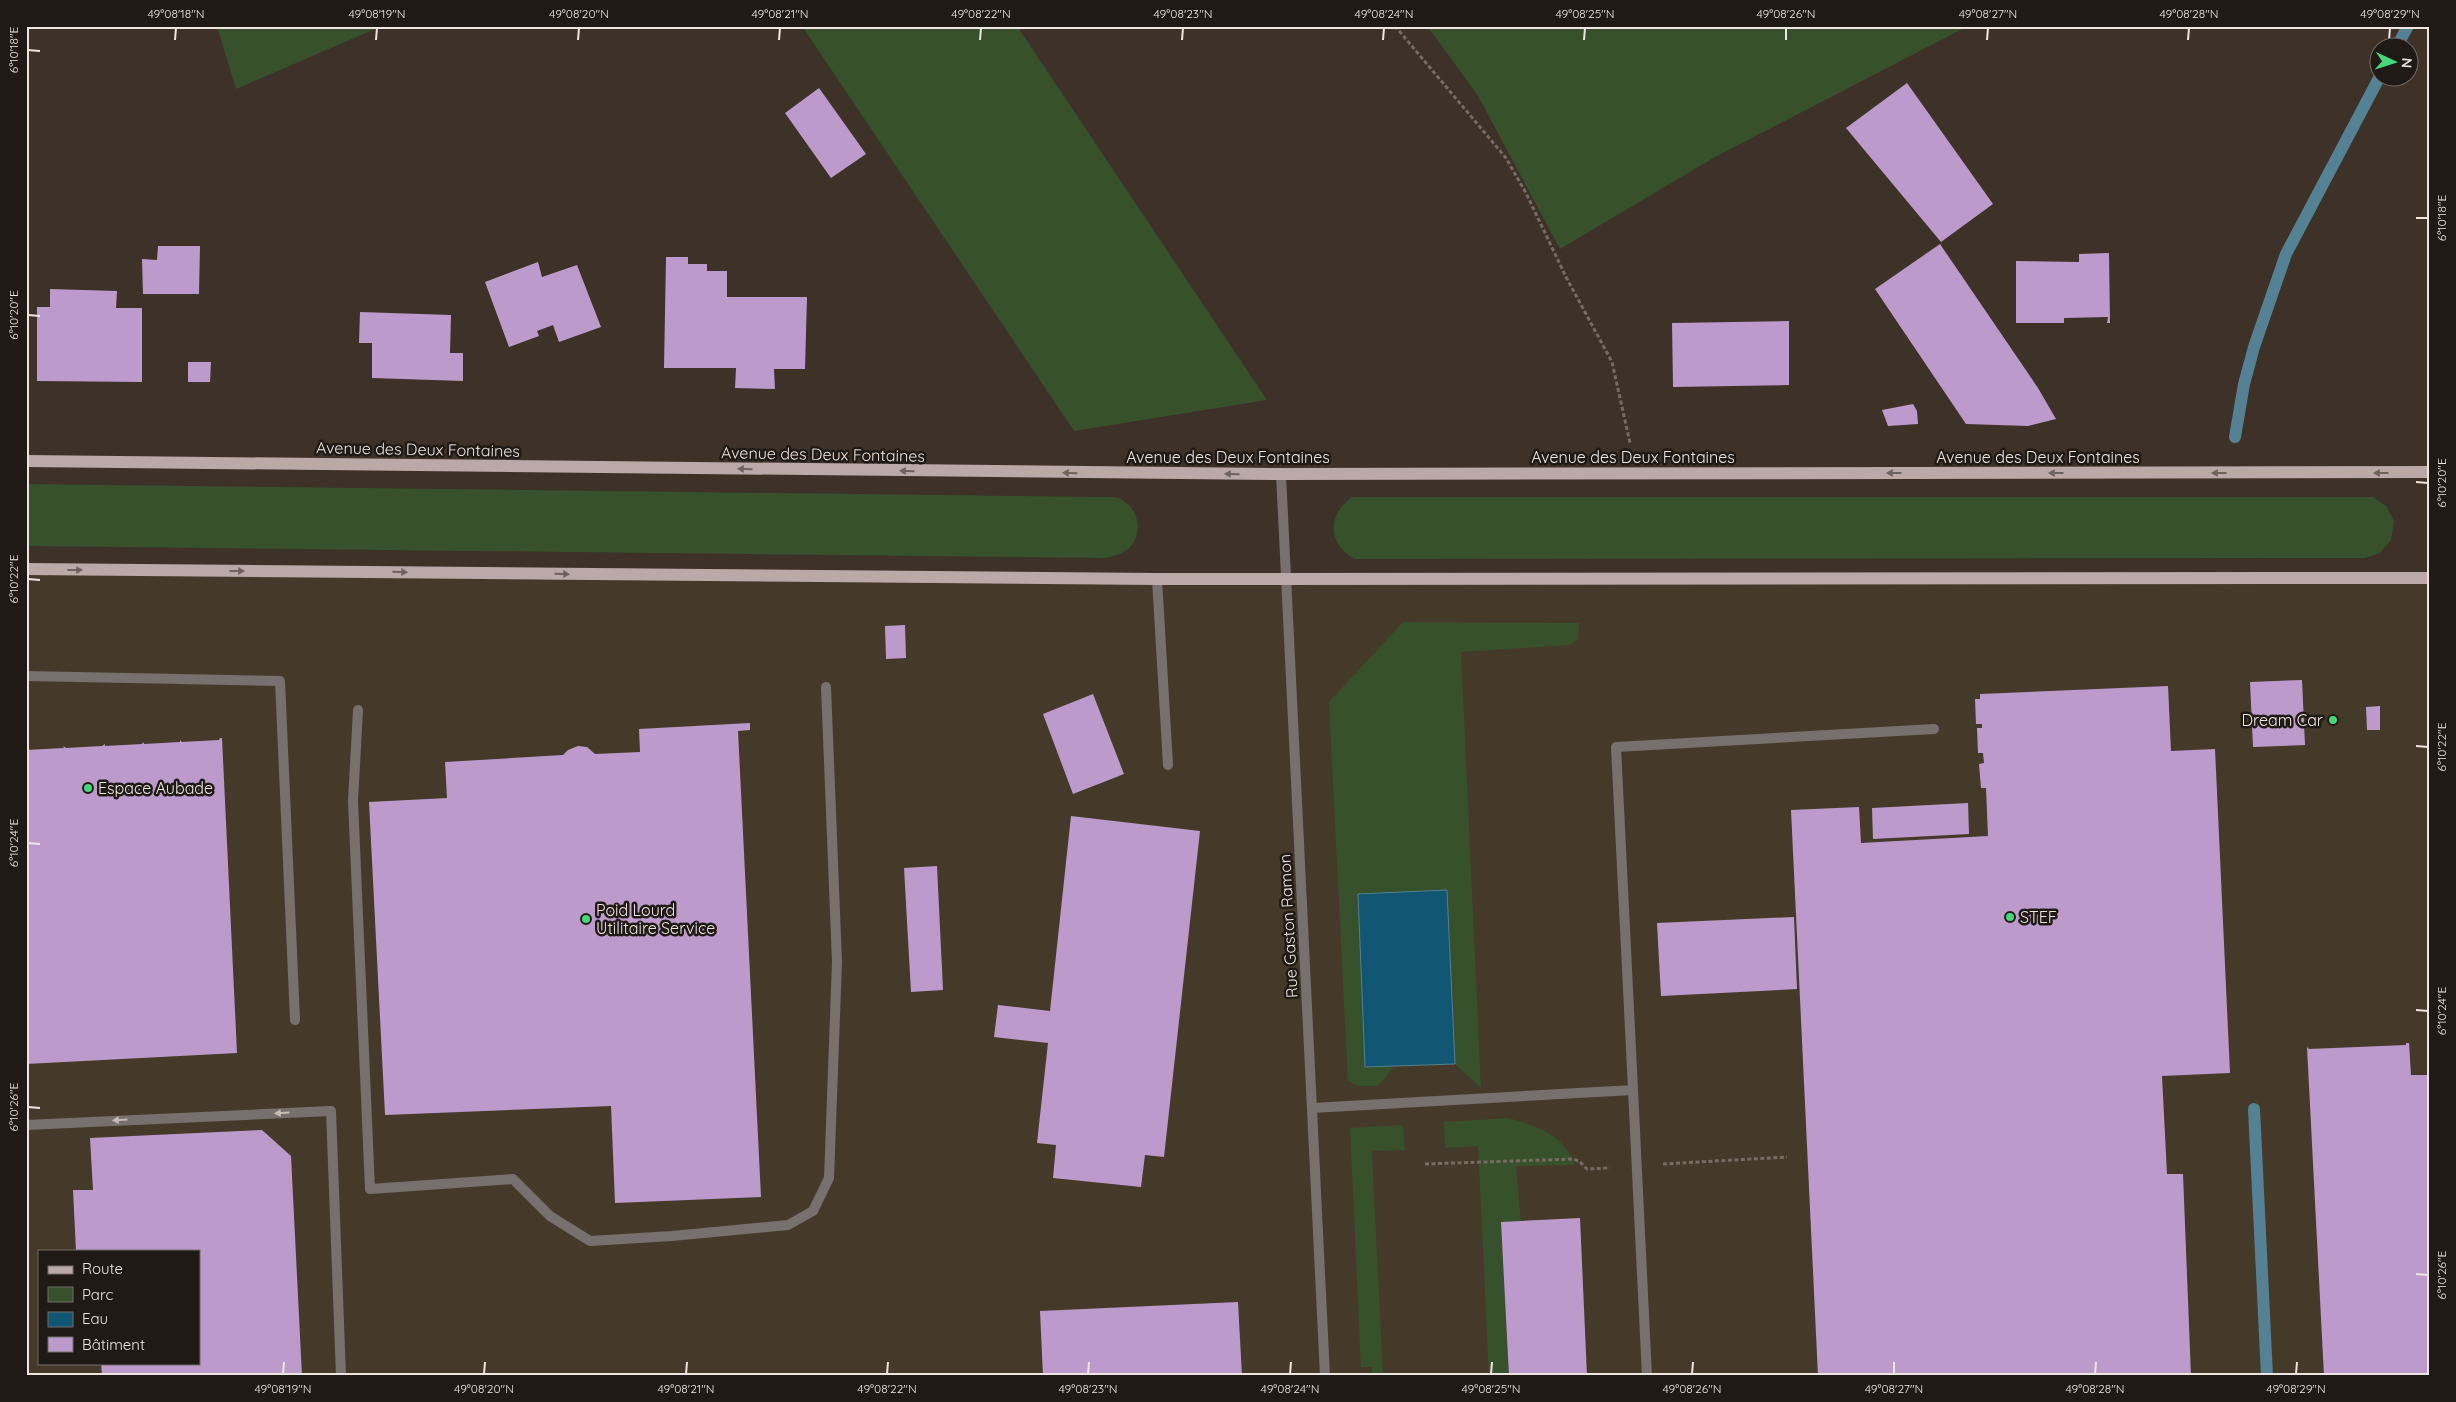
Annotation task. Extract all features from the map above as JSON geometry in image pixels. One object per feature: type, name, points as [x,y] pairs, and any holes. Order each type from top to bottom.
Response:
[{"type":"main road","name":"Avenue des Deux Fontaines","points":[[26,461],[1281,474],[2430,472]]},
{"type":"main road","points":[[26,569],[1286,580],[2430,578]]},
{"type":"street","name":"Rue Gaston Ramon","points":[[1281,474],[1325,1376]]},
{"type":"street","points":[[1157,579],[1168,765]]},
{"type":"street","points":[[26,676],[280,681],[295,1020]]},
{"type":"street","points":[[358,710],[353,801],[370,1189],[513,1179],[550,1216],[590,1241],[672,1236],[788,1225],[813,1211],[830,1178],[837,962],[826,686]]},
{"type":"street","points":[[1647,1376],[1616,746],[1934,729]]},
{"type":"street","points":[[1312,1108],[1634,1090]]},
{"type":"street","points":[[26,1125],[330,1111],[342,1376]]},
{"type":"path","points":[[1395,26],[1506,158],[1526,193],[1566,277],[1612,362],[1626,417],[1635,474]]},
{"type":"path","points":[[1425,1164],[1573,1159],[1579,1161],[1587,1169],[1787,1157]]},
{"type":"shaded area","points":[[26,569],[2430,578],[2430,1376],[26,1376]]},
{"type":"green space","points":[[217,26],[382,26],[236,89]]},
{"type":"green space","points":[[802,26],[1017,26],[1267,400],[1074,431]]},
{"type":"green space","points":[[1427,26],[1968,26],[1715,157],[1560,249],[1477,94]]},
{"type":"green space","points":[[26,484],[1111,497],[1121,499],[1128,504],[1134,511],[1138,527],[1137,535],[1128,549],[1120,554],[1105,558],[26,546]]},
{"type":"green space","points":[[1352,497],[2373,497],[2386,506],[2394,521],[2391,540],[2380,553],[2365,558],[1355,559],[1339,546],[1335,538],[1334,529],[1338,512]]},
{"type":"green space","points":[[1403,622],[1579,623],[1578,639],[1570,645],[1461,652],[1481,1088],[1455,1064],[1447,890],[1365,1066],[1395,1065],[1378,1086],[1359,1086],[1348,1081],[1329,702]]},
{"type":"green space","points":[[1508,1118],[1529,1124],[1548,1133],[1564,1146],[1575,1165],[1516,1166],[1521,1222],[1501,1223],[1509,1376],[1489,1376],[1478,1146],[1445,1148],[1444,1122]]},
{"type":"green space","points":[[1403,1125],[1405,1150],[1372,1151],[1383,1376],[1372,1376],[1372,1367],[1361,1367],[1350,1128]]},
{"type":"water","points":[[1447,890],[1455,1064],[1365,1067],[1358,894]]},
{"type":"building","points":[[1907,83],[1993,204],[1941,242],[1846,128]]},
{"type":"building","points":[[819,88],[866,154],[831,178],[785,113]]},
{"type":"building","points":[[1940,244],[2038,388],[2056,419],[2028,426],[1966,424],[1875,289]]},
{"type":"building","points":[[158,246],[200,246],[199,294],[143,294],[142,259],[157,260]]},
{"type":"building","points":[[2109,253],[2110,323],[2107,323],[2108,317],[2064,318],[2064,323],[2016,323],[2016,261],[2079,262],[2079,254]]},
{"type":"building","points":[[666,257],[688,257],[688,264],[707,264],[707,271],[727,271],[727,297],[807,297],[805,369],[774,369],[775,389],[735,388],[736,368],[664,368]]},
{"type":"building","points":[[538,262],[542,277],[577,265],[601,327],[559,342],[553,325],[537,331],[539,336],[509,347],[485,282]]},
{"type":"building","points":[[50,289],[117,291],[116,308],[142,308],[142,382],[37,381],[37,307],[50,307]]},
{"type":"building","points":[[360,312],[451,315],[450,353],[463,353],[463,381],[372,378],[372,343],[359,343]]},
{"type":"building","points":[[1789,321],[1789,385],[1673,387],[1672,323]]},
{"type":"building","points":[[188,362],[211,362],[210,382],[188,382]]},
{"type":"building","points":[[1913,404],[1917,411],[1918,424],[1888,426],[1882,410]]},
{"type":"building","points":[[905,625],[906,658],[886,659],[885,626]]},
{"type":"building","points":[[2302,680],[2305,745],[2253,747],[2250,682]]},
{"type":"building","points":[[2168,686],[2171,751],[2215,749],[2230,1073],[2162,1076],[2167,1174],[2183,1174],[2191,1376],[1818,1376],[1791,810],[1859,807],[1861,843],[1988,836],[1986,788],[1981,788],[1979,764],[1984,763],[1983,753],[1978,753],[1977,728],[1982,728],[1982,724],[1976,724],[1975,699],[1980,699],[1980,694]]},
{"type":"building","points":[[1093,694],[1124,774],[1073,794],[1043,714]]},
{"type":"building","points":[[2380,706],[2380,730],[2367,730],[2366,707]]},
{"type":"building","name":"Poid Lourd Utilitaire Service","points":[[750,723],[750,730],[738,731],[761,1197],[615,1203],[611,1106],[385,1115],[369,802],[447,798],[445,762],[563,755],[568,750],[578,746],[587,747],[595,754],[640,752],[639,729]]},
{"type":"building","points":[[222,738],[237,1053],[26,1064],[26,750],[64,748],[63,746],[66,748],[102,746],[105,744],[105,746],[142,744],[143,742],[144,744],[180,742],[180,740],[182,742],[219,740]]},
{"type":"building","points":[[1968,803],[1969,834],[1873,839],[1872,808]]},
{"type":"building","points":[[1071,816],[1200,831],[1164,1157],[1145,1155],[1141,1187],[1053,1178],[1056,1145],[1037,1143],[1048,1043],[994,1037],[998,1005],[1050,1011]]},
{"type":"building","points":[[937,866],[943,990],[911,992],[904,868]]},
{"type":"building","points":[[1794,917],[1797,989],[1661,996],[1657,923]]},
{"type":"building","points":[[2406,1043],[2409,1043],[2411,1075],[2430,1075],[2430,1376],[2324,1376],[2307,1047],[2309,1049],[2406,1045]]},
{"type":"building","points":[[262,1130],[291,1156],[302,1376],[102,1376],[101,1364],[200,1364],[200,1250],[76,1250],[73,1190],[93,1190],[90,1138]]},
{"type":"building","points":[[1580,1218],[1587,1376],[1509,1376],[1501,1222]]},
{"type":"building","points":[[1238,1302],[1242,1376],[1043,1376],[1040,1311]]},
{"type":"waterway","points":[[2401,38],[2408,26]]},
{"type":"waterway","points":[[2235,437],[2244,384],[2254,347],[2286,254],[2374,88]]},
{"type":"waterway","points":[[2254,1109],[2267,1376]]},
{"type":"place","name":"Dream Car","points":[[2333,720]]},
{"type":"place","name":"Espace Aubade","points":[[88,788]]},
{"type":"place","name":"STEF","points":[[2010,917]]},
{"type":"place","name":"Poid Lourd Utilitaire Service","points":[[586,919]]}]
